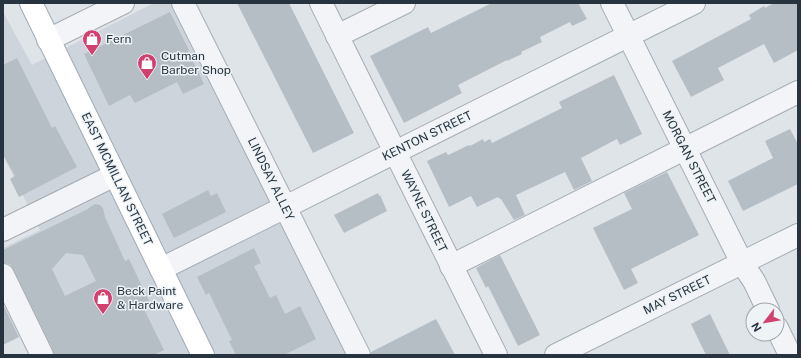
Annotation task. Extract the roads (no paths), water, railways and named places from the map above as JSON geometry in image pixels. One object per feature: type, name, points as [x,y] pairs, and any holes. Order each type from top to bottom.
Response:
[{"type":"main road","name":"EAST MCMILLAN STREET","points":[[31,3],[203,355]]},
{"type":"street","points":[[48,40],[123,3]]},
{"type":"street","name":"LINDSAY ALLEY","points":[[183,3],[359,355]]},
{"type":"street","name":"WAYNE STREET","points":[[321,3],[496,355]]},
{"type":"street","points":[[337,36],[404,3]]},
{"type":"street","name":"MORGAN STREET","points":[[612,3],[742,263],[754,280],[764,302]]},
{"type":"street","name":"KENTON STREET","points":[[160,269],[694,3]]},
{"type":"street","points":[[451,266],[798,92]]},
{"type":"street","points":[[3,230],[115,175]]},
{"type":"street","name":"MAY STREET","points":[[556,355],[798,235]]},
{"type":"street","points":[[3,275],[42,355]]},
{"type":"street","points":[[784,342],[790,355]]},
{"type":"place","name":"Fern","points":[[92,56]]},
{"type":"place","name":"Cutman Barber Shop","points":[[147,80]]},
{"type":"place","name":"Beck Paint & Hardware","points":[[103,315]]}]
